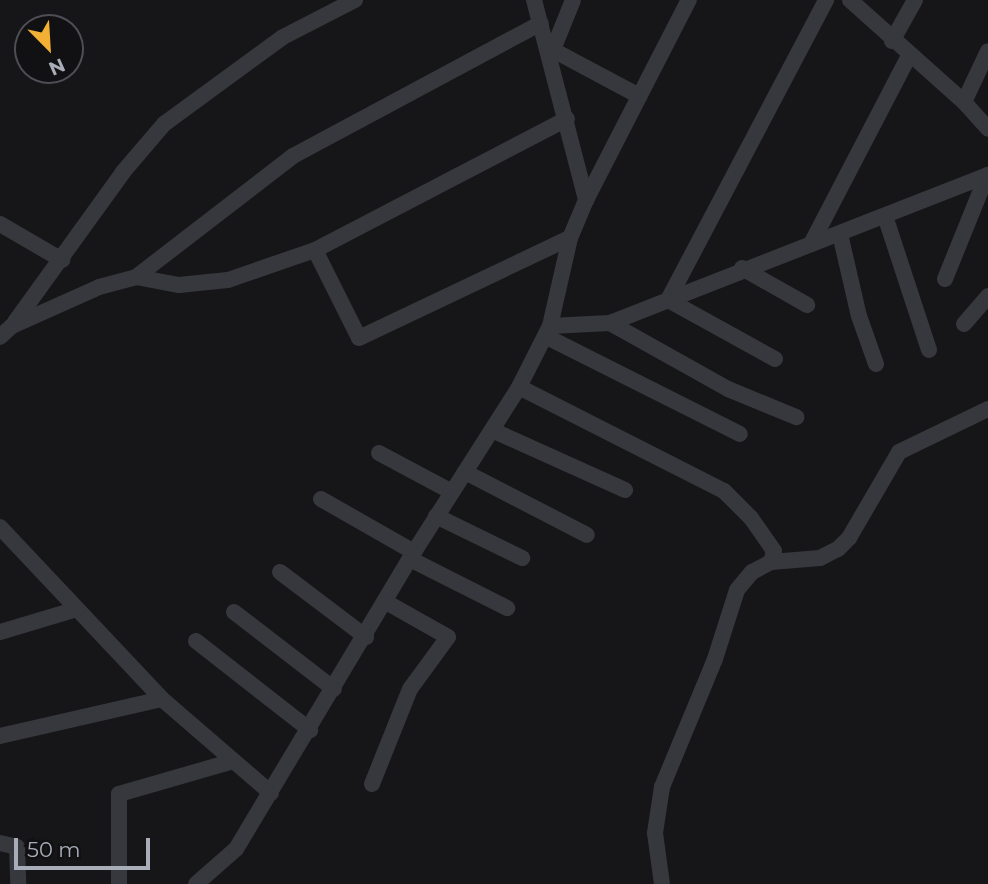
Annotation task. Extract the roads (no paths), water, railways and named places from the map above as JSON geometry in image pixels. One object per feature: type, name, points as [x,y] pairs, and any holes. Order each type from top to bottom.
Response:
[{"type":"street","points":[[6,331],[62,260],[122,172],[164,124],[283,37],[355,0]]},
{"type":"street","points":[[534,0],[551,53],[586,200]]},
{"type":"street","points":[[551,53],[573,0]]},
{"type":"street","points":[[196,884],[236,849],[366,637],[412,555],[519,387],[548,331],[570,238],[586,200],[689,0]]},
{"type":"street","points":[[668,300],[826,0]]},
{"type":"street","points":[[850,0],[892,41],[964,102],[988,129]]},
{"type":"street","points":[[892,41],[915,0]]},
{"type":"street","points":[[6,331],[99,286],[136,277],[293,156],[541,23]]},
{"type":"street","points":[[964,102],[988,51]]},
{"type":"street","points":[[551,53],[639,96]]},
{"type":"street","points":[[811,244],[909,56]]},
{"type":"street","points":[[136,277],[179,285],[228,280],[315,250],[567,119]]},
{"type":"street","points":[[548,331],[610,323],[742,268],[840,234],[988,175]]},
{"type":"street","points":[[945,279],[988,175]]},
{"type":"street","points":[[885,216],[929,350]]},
{"type":"street","points":[[0,224],[62,260]]},
{"type":"street","points":[[840,234],[859,316],[876,364]]},
{"type":"street","points":[[315,250],[359,338],[570,238]]},
{"type":"street","points":[[742,268],[807,304]]},
{"type":"street","points":[[964,324],[988,296]]},
{"type":"street","points":[[668,300],[775,359]]},
{"type":"street","points":[[610,323],[728,389],[796,417]]},
{"type":"street","points":[[548,331],[740,434]]},
{"type":"street","points":[[519,387],[724,491],[769,541],[774,551],[771,562]]},
{"type":"street","points":[[662,884],[655,833],[662,787],[715,659],[737,590],[752,572],[771,562],[820,558],[838,549],[849,538],[899,452],[988,409]]},
{"type":"street","points":[[492,430],[625,490]]},
{"type":"street","points":[[379,453],[452,492]]},
{"type":"street","points":[[465,472],[587,535]]},
{"type":"street","points":[[321,499],[412,555],[507,608]]},
{"type":"street","points":[[436,516],[522,558]]},
{"type":"street","points":[[0,527],[162,699],[271,793]]},
{"type":"street","points":[[280,572],[366,637]]},
{"type":"street","points":[[372,784],[410,689],[448,637],[386,602]]},
{"type":"street","points":[[0,632],[77,609]]},
{"type":"street","points":[[234,612],[334,689]]},
{"type":"street","points":[[196,641],[310,730]]},
{"type":"street","points":[[0,736],[162,699]]},
{"type":"street","points":[[119,884],[119,794],[233,761]]},
{"type":"street","points":[[0,843],[17,847],[18,884]]}]
